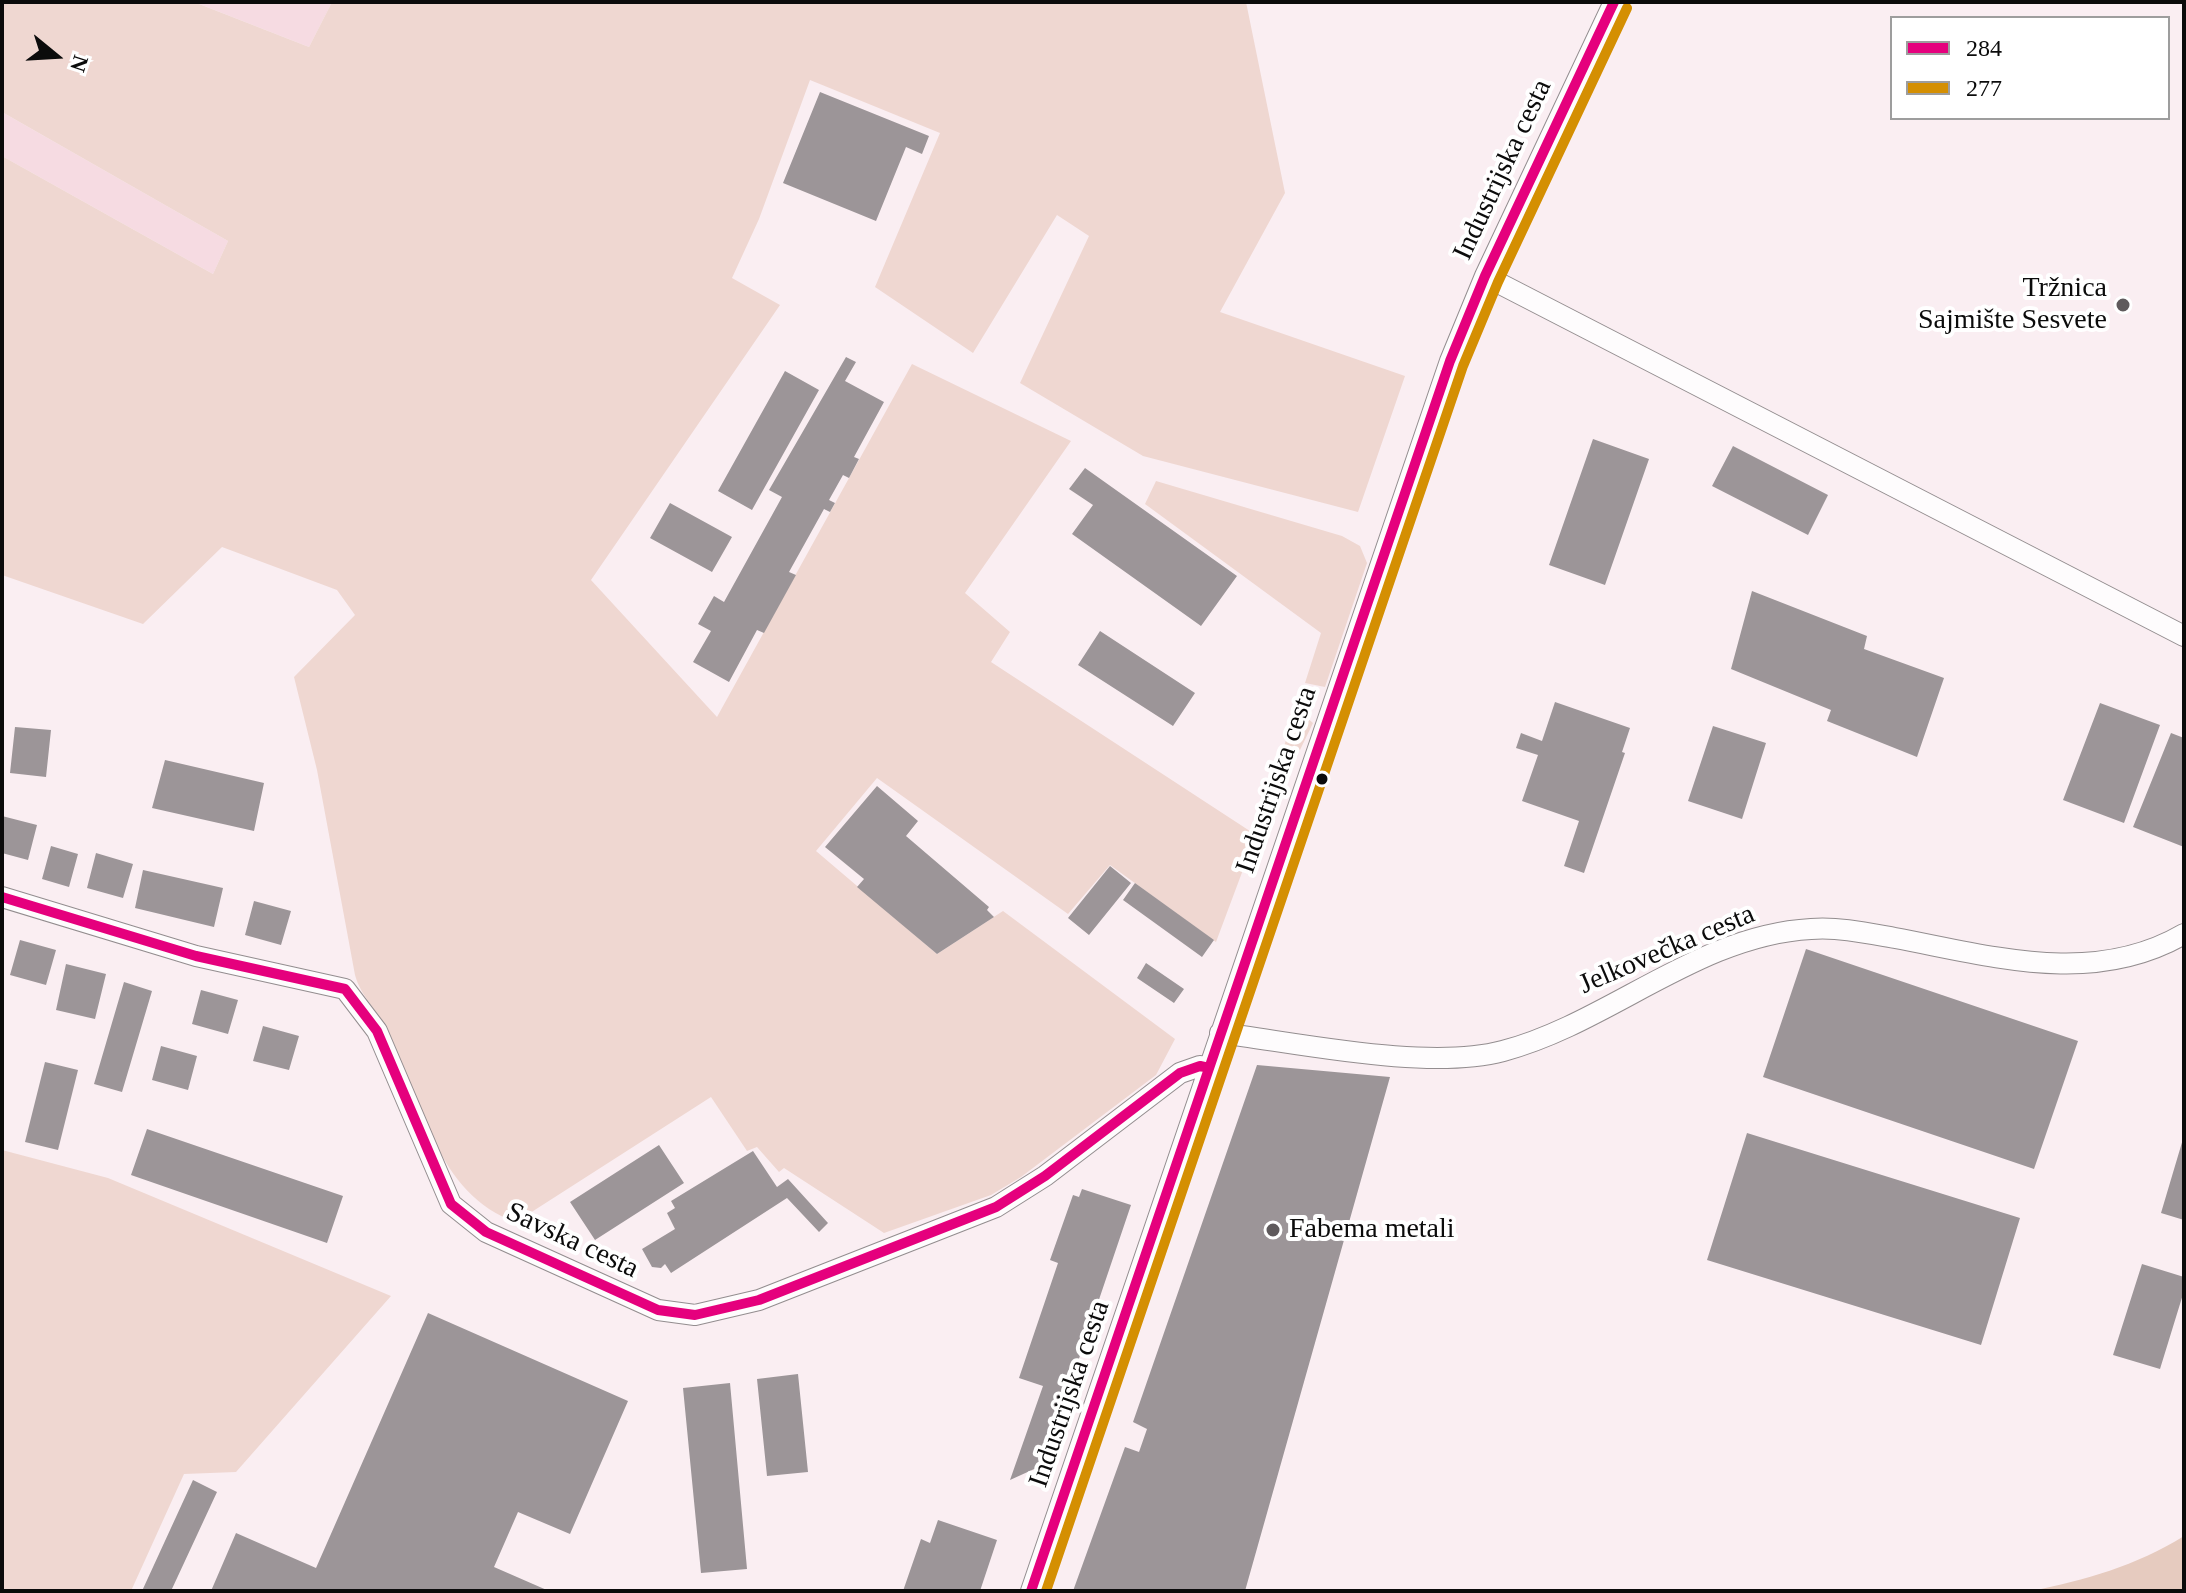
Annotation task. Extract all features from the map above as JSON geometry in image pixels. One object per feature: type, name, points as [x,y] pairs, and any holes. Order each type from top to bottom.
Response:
[{"type":"street","name":"Industrijska cesta","points":[[1031,1591],[1450,361],[1485,276],[1614,2]]},
{"type":"street","points":[[1485,276],[2184,636]]},
{"type":"street","name":"Savska cesta","points":[[2,897],[196,956],[345,989],[377,1031],[451,1204],[486,1232],[635,1301],[677,1314],[722,1311],[759,1300],[996,1207],[1045,1176],[1180,1073],[1200,1066],[1209,1068]]},
{"type":"street","name":"Jelkovečka cesta","points":[[1220,1033],[1391,1054],[1467,1057],[1525,1044],[1710,956],[1757,938],[1789,931],[1844,929],[2060,966],[2098,964],[2130,956],[2163,946],[2184,934]]},
{"type":"shaded area","points":[[2,2],[194,2],[309,47],[332,2],[1246,2],[1285,193],[1220,312],[1405,376],[1358,512],[1143,456],[1020,383],[1089,236],[1057,215],[973,353],[875,287],[940,133],[810,80],[759,219],[732,278],[780,305],[591,580],[717,717],[912,364],[1071,441],[965,593],[1010,632],[991,662],[1256,835],[1216,942],[1110,865],[1068,914],[877,778],[816,851],[937,954],[1003,911],[1175,1039],[1156,1075],[1021,1177],[991,1195],[884,1233],[784,1168],[779,1172],[757,1147],[747,1151],[711,1097],[516,1222],[489,1209],[467,1190],[435,1142],[389,1033],[361,990],[355,975],[317,770],[294,677],[355,615],[337,590],[222,547],[143,624],[2,575],[2,156],[213,274],[228,241],[2,112]]},
{"type":"shaded area","points":[[194,2],[332,2],[309,47]]},
{"type":"shaded area","points":[[2,112],[228,241],[213,274],[2,156]]},
{"type":"shaded area","points":[[1156,481],[1342,536],[1360,546],[1367,563],[1325,687],[1305,683],[1321,633],[1145,504]]},
{"type":"shaded area","points":[[1297,709],[1313,723],[1300,750],[1284,746]]},
{"type":"shaded area","points":[[2,1150],[108,1178],[391,1296],[236,1472],[184,1474],[131,1591],[2,1591]]},
{"type":"shaded area","points":[[2184,1536],[2184,1591],[2031,1591],[2110,1571]]},
{"type":"building","points":[[820,92],[929,136],[922,154],[906,147],[876,221],[783,183]]},
{"type":"building","points":[[846,357],[856,362],[845,381],[884,402],[854,457],[859,459],[849,478],[843,475],[829,500],[835,503],[830,512],[824,509],[789,572],[796,575],[764,633],[757,630],[729,682],[693,662],[711,631],[698,624],[714,596],[724,602],[782,497],[769,490]]},
{"type":"building","points":[[785,371],[819,390],[752,510],[718,491]]},
{"type":"building","points":[[1593,439],[1649,459],[1605,585],[1549,565]]},
{"type":"building","points":[[1733,446],[1828,495],[1808,535],[1712,486]]},
{"type":"building","points":[[1085,468],[1237,576],[1201,626],[1072,534],[1093,505],[1069,489]]},
{"type":"building","points":[[670,503],[732,537],[712,572],[650,538]]},
{"type":"building","points":[[1752,591],[1867,636],[1864,649],[1944,678],[1917,757],[1827,721],[1831,710],[1731,669]]},
{"type":"building","points":[[1100,631],[1195,693],[1173,726],[1078,665]]},
{"type":"building","points":[[1555,702],[1630,728],[1622,752],[1625,753],[1584,873],[1564,866],[1579,821],[1522,801],[1538,755],[1516,748],[1521,733],[1542,741]]},
{"type":"building","points":[[2100,703],[2160,725],[2124,823],[2063,800]]},
{"type":"building","points":[[1713,726],[1766,743],[1742,819],[1688,801]]},
{"type":"building","points":[[15,727],[51,730],[46,777],[10,773]]},
{"type":"building","points":[[2171,733],[2184,738],[2184,847],[2133,827]]},
{"type":"building","points":[[165,760],[264,783],[254,831],[152,808]]},
{"type":"building","points":[[877,786],[918,821],[906,836],[989,907],[987,910],[994,917],[937,954],[857,887],[864,879],[825,847]]},
{"type":"building","points":[[2,816],[37,825],[28,860],[2,853]]},
{"type":"building","points":[[51,846],[78,854],[69,887],[42,879]]},
{"type":"building","points":[[96,853],[133,864],[123,898],[87,888]]},
{"type":"building","points":[[1110,866],[1131,883],[1089,935],[1068,918]]},
{"type":"building","points":[[143,870],[223,888],[214,927],[135,908]]},
{"type":"building","points":[[1135,883],[1214,940],[1202,957],[1123,900]]},
{"type":"building","points":[[254,901],[291,911],[281,945],[245,935]]},
{"type":"building","points":[[20,940],[56,950],[46,985],[10,975]]},
{"type":"building","points":[[1806,949],[2078,1041],[2034,1169],[1763,1077]]},
{"type":"building","points":[[1146,963],[1184,989],[1174,1003],[1137,978]]},
{"type":"building","points":[[66,964],[106,974],[95,1019],[56,1010]]},
{"type":"building","points":[[124,982],[152,991],[122,1092],[94,1084]]},
{"type":"building","points":[[201,990],[238,1000],[228,1034],[192,1024]]},
{"type":"building","points":[[263,1026],[299,1036],[289,1070],[253,1061]]},
{"type":"building","points":[[161,1046],[197,1056],[188,1090],[152,1080]]},
{"type":"building","points":[[45,1062],[78,1070],[58,1150],[25,1142]]},
{"type":"building","name":"Fabema metali","points":[[1257,1065],[1390,1077],[1245,1591],[1073,1591],[1125,1447],[1139,1452],[1147,1429],[1133,1422]]},
{"type":"building","points":[[147,1129],[343,1196],[327,1243],[131,1175]]},
{"type":"building","points":[[1747,1133],[2020,1218],[1981,1345],[1707,1260]]},
{"type":"building","points":[[2184,1139],[2184,1220],[2161,1213]]},
{"type":"building","points":[[659,1145],[684,1183],[595,1240],[570,1202]]},
{"type":"building","points":[[753,1151],[777,1187],[788,1179],[828,1223],[819,1232],[787,1198],[671,1273],[665,1264],[661,1268],[652,1267],[642,1249],[675,1229],[667,1213],[675,1208],[671,1201]]},
{"type":"building","points":[[1082,1189],[1131,1205],[1043,1465],[1010,1480],[1043,1386],[1019,1378],[1058,1263],[1050,1260],[1073,1195],[1079,1197]]},
{"type":"building","points":[[2142,1264],[2184,1277],[2184,1291],[2160,1369],[2113,1355]]},
{"type":"building","points":[[428,1313],[628,1401],[570,1534],[518,1512],[494,1567],[549,1591],[211,1591],[236,1533],[316,1568]]},
{"type":"building","points":[[798,1374],[808,1472],[767,1476],[757,1379]]},
{"type":"building","points":[[730,1383],[747,1569],[701,1573],[683,1388]]},
{"type":"building","points":[[193,1480],[217,1492],[171,1591],[142,1591]]},
{"type":"building","points":[[938,1520],[997,1540],[980,1591],[903,1591],[921,1539],[930,1543]]},
{"type":"transit line","name":"284","points":[[1031,1591],[1450,361],[1485,276],[1614,2]]},
{"type":"transit line","name":"277","points":[[1046,1591],[1463,366],[1498,282],[1627,8]]},
{"type":"transit line","name":"284","points":[[2,897],[196,956],[345,989],[377,1031],[451,1204],[486,1232],[658,1310],[695,1315],[759,1300],[996,1207],[1045,1176],[1180,1073],[1200,1066],[1209,1068]]},
{"type":"place","name":"Tržnica Sajmište Sesvete","points":[[2123,305]]},
{"type":"place","name":"Fabema metali","points":[[1273,1230]]}]
